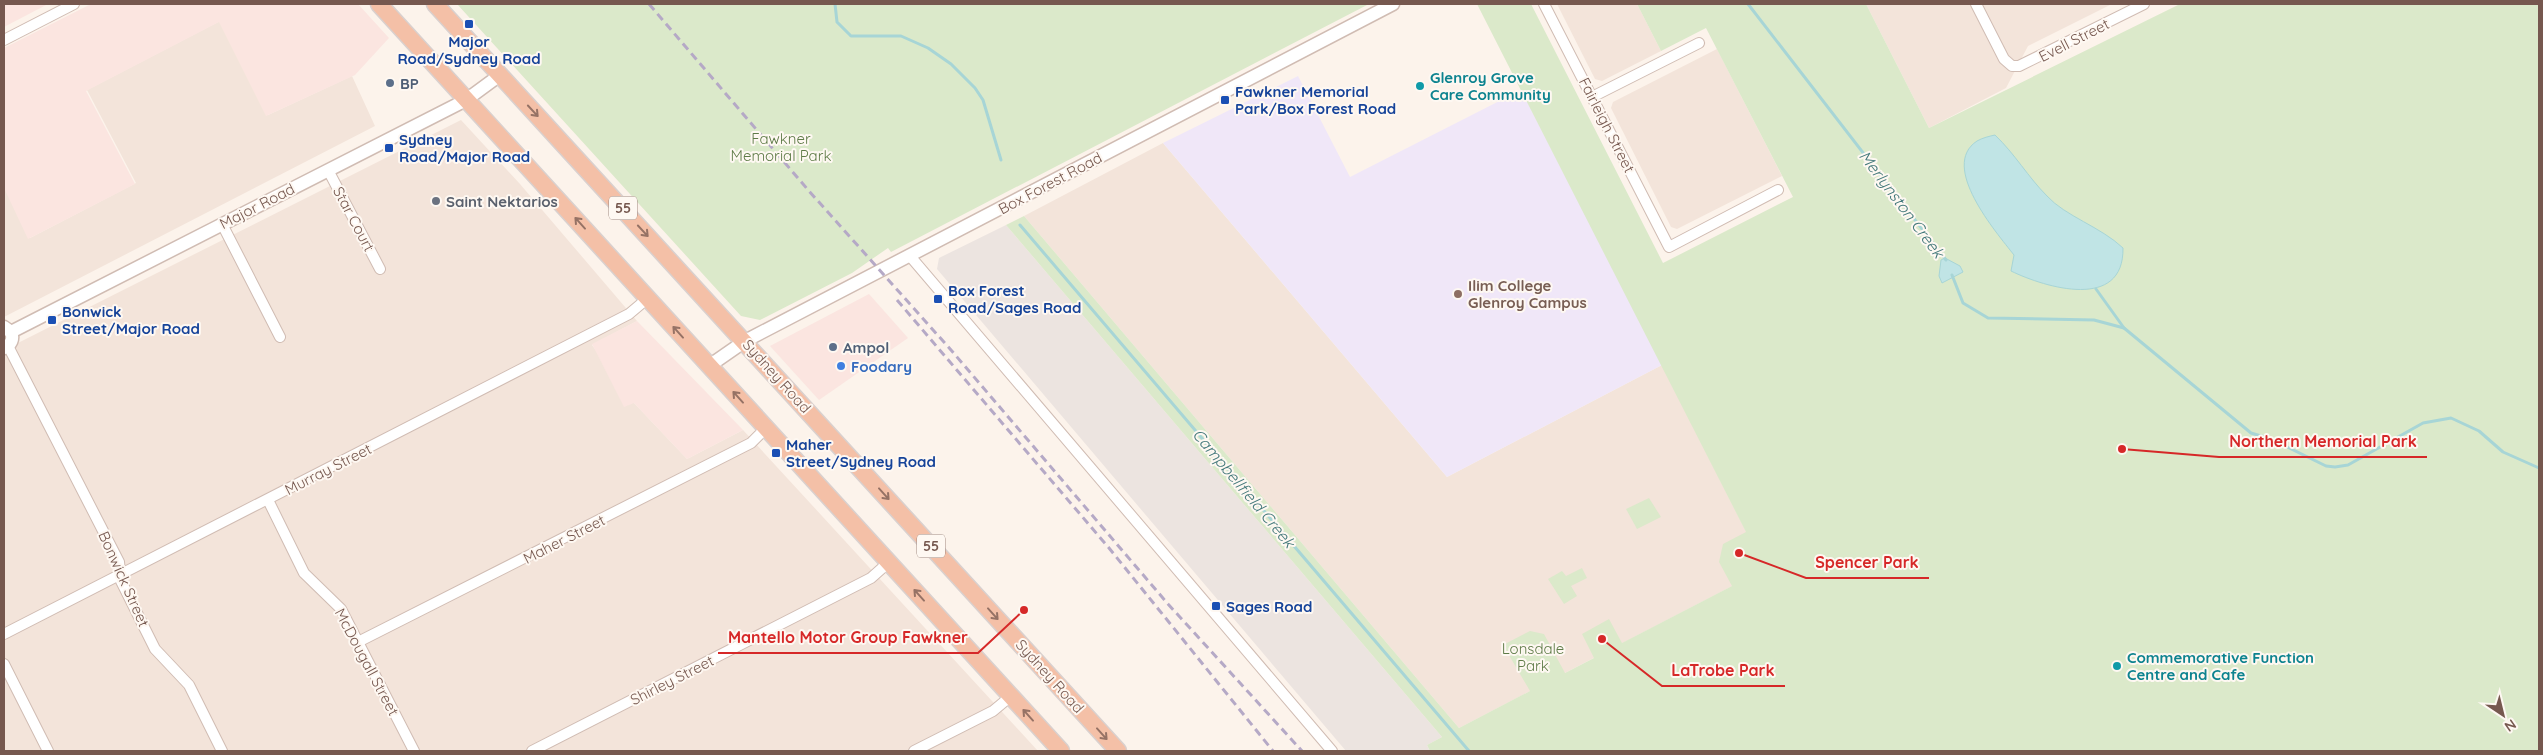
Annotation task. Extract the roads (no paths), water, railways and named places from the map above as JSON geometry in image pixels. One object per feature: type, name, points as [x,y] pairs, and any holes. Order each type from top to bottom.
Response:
[{"type":"highway","points":[[379,4],[1061,751]]},
{"type":"highway","name":"Sydney Road","points":[[435,4],[1118,751]]},
{"type":"street","points":[[4,40],[74,4]]},
{"type":"street","name":"Box Forest Road","points":[[709,366],[745,341],[1393,4]]},
{"type":"street","name":"Fairleigh Street","points":[[1544,4],[1669,247],[1778,190]]},
{"type":"street","name":"Evell Street","points":[[1976,4],[2004,58],[2012,66],[2026,64],[2144,4]]},
{"type":"street","points":[[1592,97],[1699,43]]},
{"type":"street","name":"Major Road","points":[[7,329],[222,224],[466,100],[500,75]]},
{"type":"street","name":"Star Court","points":[[328,170],[380,269]]},
{"type":"street","points":[[222,224],[280,337]]},
{"type":"street","points":[[910,256],[1332,751]]},
{"type":"street","name":"Murray Street","points":[[4,634],[629,314],[648,298]]},
{"type":"street","points":[[6,347],[12,338],[7,329]]},
{"type":"street","name":"Bonwick Street","points":[[6,347],[119,562],[122,572],[121,581],[155,649],[189,685],[222,751]]},
{"type":"street","name":"Maher Street","points":[[358,642],[751,443],[766,428]]},
{"type":"street","name":"McDougall Street","points":[[268,500],[304,572],[341,609],[414,751]]},
{"type":"street","name":"Shirley Street","points":[[532,751],[871,578],[889,562]]},
{"type":"street","points":[[4,664],[48,751]]},
{"type":"street","points":[[914,751],[993,711],[1011,696]]},
{"type":"water","points":[[1995,135],[2040,189],[2055,203],[2123,248],[2120,268],[2111,281],[2097,287],[2080,290],[2043,283],[2011,271],[2014,255],[1995,231],[1975,199],[1967,182],[1964,166],[1967,152],[1977,141]]},
{"type":"water","points":[[1945,258],[1960,266],[1963,272],[1942,283],[1939,276],[1941,260]]},
{"type":"waterway","name":"Campbellfield Creek","points":[[835,4],[837,22],[851,36],[901,36],[928,48],[951,64],[975,88],[983,100],[1001,160]]},
{"type":"waterway","name":"Merlynston Creek","points":[[1748,4],[1946,260]]},
{"type":"waterway","name":"Campbellfield Creek","points":[[1020,225],[1469,751]]},
{"type":"waterway","name":"Merlynston Creek","points":[[1952,275],[1963,303],[1988,318],[2094,320],[2124,328]]},
{"type":"waterway","name":"Merlynston Creek","points":[[2096,289],[2124,328],[2251,433],[2271,439],[2326,466],[2348,465],[2423,423],[2451,418],[2479,431],[2503,452],[2539,468]]},
{"type":"railway","points":[[649,4],[809,191],[951,350],[1168,604],[1302,751]]},
{"type":"railway","points":[[897,300],[1109,548],[1273,751]]},
{"type":"place","name":"Major Road/Sydney Road","points":[[469,24]]},
{"type":"place","name":"BP","points":[[390,83]]},
{"type":"place","name":"Glenroy Grove Care Community","points":[[1420,86]]},
{"type":"place","name":"Fawkner Memorial Park/Box Forest Road","points":[[1225,100]]},
{"type":"place","name":"Sydney Road/Major Road","points":[[389,148]]},
{"type":"place","name":"Saint Nektarios","points":[[436,201]]},
{"type":"place","name":"Ilim College Glenroy Campus","points":[[1458,294]]},
{"type":"place","name":"Box Forest Road/Sages Road","points":[[938,299]]},
{"type":"place","name":"Bonwick Street/Major Road","points":[[52,320]]},
{"type":"place","name":"Ampol","points":[[833,347]]},
{"type":"place","name":"Foodary","points":[[841,366]]},
{"type":"place","name":"Northern Memorial Park","points":[[2122,449]]},
{"type":"place","name":"Maher Street/Sydney Road","points":[[776,453]]},
{"type":"place","name":"Spencer Park","points":[[1739,553]]},
{"type":"place","name":"Sages Road","points":[[1216,606]]},
{"type":"place","name":"Mantello Motor Group Fawkner","points":[[1024,610]]},
{"type":"place","name":"LaTrobe Park","points":[[1602,639]]},
{"type":"place","name":"Commemorative Function Centre and Cafe","points":[[2117,666]]},
{"type":"park label","name":"Fawkner Memorial Park","points":[[781,146]]},
{"type":"park label","name":"Lonsdale Park","points":[[1533,656]]}]
